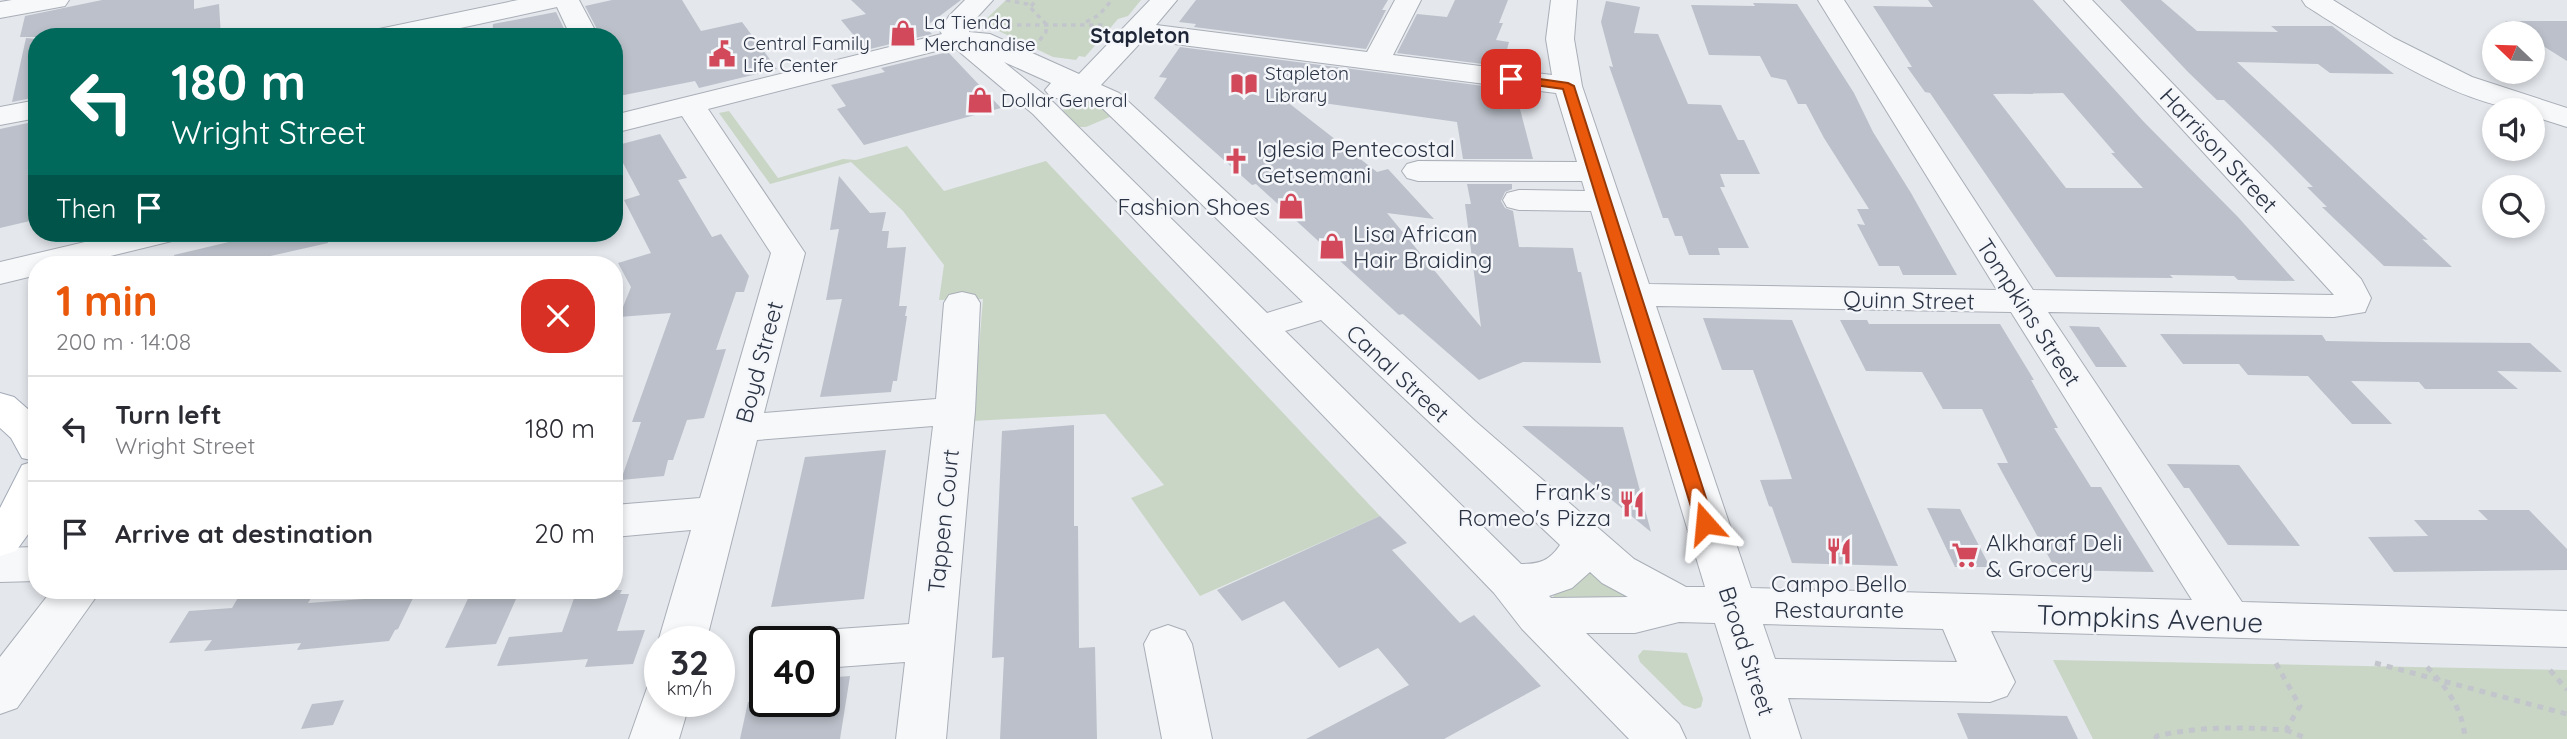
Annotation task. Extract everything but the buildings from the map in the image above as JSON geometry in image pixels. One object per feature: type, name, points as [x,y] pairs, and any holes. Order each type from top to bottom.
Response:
[{"type":"main road","points":[[0,406],[28,432]]},
{"type":"main road","points":[[6,525],[28,499]]},
{"type":"street","points":[[0,10],[55,0]]},
{"type":"street","points":[[422,28],[555,0]]},
{"type":"street","points":[[566,0],[580,28]]},
{"type":"street","points":[[980,0],[958,22],[954,31],[960,39],[1021,88],[1072,138],[1661,739]]},
{"type":"street","points":[[1021,88],[1052,91],[1082,86],[1126,29],[1164,0]]},
{"type":"street","points":[[1376,62],[1408,0]]},
{"type":"street","name":"Broad Street","points":[[1564,0],[1560,39],[1568,86],[1776,739]]},
{"type":"street","name":"Tompkins Street","points":[[1831,0],[2230,621]]},
{"type":"street","name":"Harrison Street","points":[[2077,0],[2348,287],[2353,298],[2352,304]]},
{"type":"street","points":[[2315,0],[2384,44],[2462,83],[2567,118]]},
{"type":"street","points":[[1126,29],[1568,86]]},
{"type":"street","points":[[623,122],[960,39]]},
{"type":"street","name":"Canal Street","points":[[960,39],[980,40],[1109,99],[1131,123],[1461,431],[1585,542],[1618,571],[1679,604]]},
{"type":"street","name":"Boyd Street","points":[[686,626],[788,253],[690,105]]},
{"type":"street","points":[[0,116],[28,111]]},
{"type":"street","points":[[1072,138],[1095,126],[1122,121],[1131,123]]},
{"type":"street","points":[[1418,171],[1599,186]]},
{"type":"street","points":[[1519,200],[1599,186]]},
{"type":"street","points":[[67,256],[126,242]]},
{"type":"street","points":[[0,272],[28,265]]},
{"type":"street","name":"Quinn Street","points":[[1633,295],[2334,306],[2352,304]]},
{"type":"street","name":"Tappen Court","points":[[921,739],[955,411],[962,303]]},
{"type":"street","points":[[1257,328],[1327,306]]},
{"type":"street","points":[[741,428],[955,411]]},
{"type":"street","points":[[623,520],[718,512]]},
{"type":"street","points":[[1525,599],[1572,566],[1585,542]]},
{"type":"street","points":[[0,565],[28,564]]},
{"type":"street","points":[[0,694],[71,599]]},
{"type":"street","name":"Canal Street","points":[[1525,599],[1635,615],[1679,604],[1732,607]]},
{"type":"street","name":"Tompkins Avenue","points":[[1732,607],[2230,621],[2558,649]]},
{"type":"street","points":[[1757,678],[1990,682],[1959,613]]},
{"type":"street","points":[[840,648],[931,641]]},
{"type":"street","points":[[1168,644],[1187,739]]},
{"type":"street","points":[[654,739],[661,717]]},
{"type":"path","points":[[1006,0],[1031,6],[1046,24],[1046,32],[1037,42]]},
{"type":"path","points":[[1031,6],[1037,0]]},
{"type":"path","points":[[1085,23],[1099,15],[1112,0]]},
{"type":"path","points":[[1004,25],[1085,23],[1126,29]]},
{"type":"path","points":[[2558,649],[2567,690]]},
{"type":"path","points":[[2274,660],[2300,706],[2286,730]]},
{"type":"path","points":[[2375,663],[2567,714]]},
{"type":"path","points":[[2427,667],[2441,680],[2456,701],[2465,728],[2465,739]]},
{"type":"path","points":[[2155,739],[2157,736],[2192,728],[2228,726],[2286,730],[2308,739]]},
{"type":"green space","points":[[1006,0],[1141,0],[1128,16],[1118,19],[1085,57],[1079,56],[1076,60],[1053,57],[982,23]]},
{"type":"green space","points":[[1088,99],[1098,101],[1112,116],[1086,127],[1078,127],[1063,110],[1070,103]]},
{"type":"green space","points":[[729,111],[778,178],[843,159],[856,160],[907,146],[944,191],[1046,161],[1380,516],[1200,596],[1131,498],[1164,485],[1105,414],[973,421],[983,299],[939,300],[944,265],[903,211],[851,162],[770,184],[719,113]]},
{"type":"green space","points":[[1588,572],[1629,597],[1556,602],[1553,597],[1556,593]]},
{"type":"green space","points":[[1643,650],[1687,653],[1703,699],[1701,707],[1695,709],[1683,705],[1640,662],[1638,656]]},
{"type":"green space","points":[[2053,660],[2567,670],[2567,739],[2093,739]]},
{"type":"place","name":"La Tienda Merchandise","points":[[903,33]]},
{"type":"place","name":"Central Family Life Center","points":[[722,54]]},
{"type":"place","name":"Stapleton Library","points":[[1244,84]]},
{"type":"place","name":"Dollar General","points":[[980,100]]},
{"type":"place","name":"Iglesia Pentecostal Getsemani","points":[[1236,161]]},
{"type":"place","name":"Fashion Shoes","points":[[1291,206]]},
{"type":"place","name":"Lisa African Hair Braiding","points":[[1332,246]]},
{"type":"place","name":"Frank's Romeo's Pizza","points":[[1632,504]]},
{"type":"place","name":"Campo Bello Restaurante","points":[[1839,551]]},
{"type":"place","name":"Alkharaf Deli & Grocery","points":[[1965,555]]},
{"type":"district","name":"Stapleton","points":[[1140,35]]},
{"type":"route","points":[[1511,79],[1568,86],[1705,523]]}]
